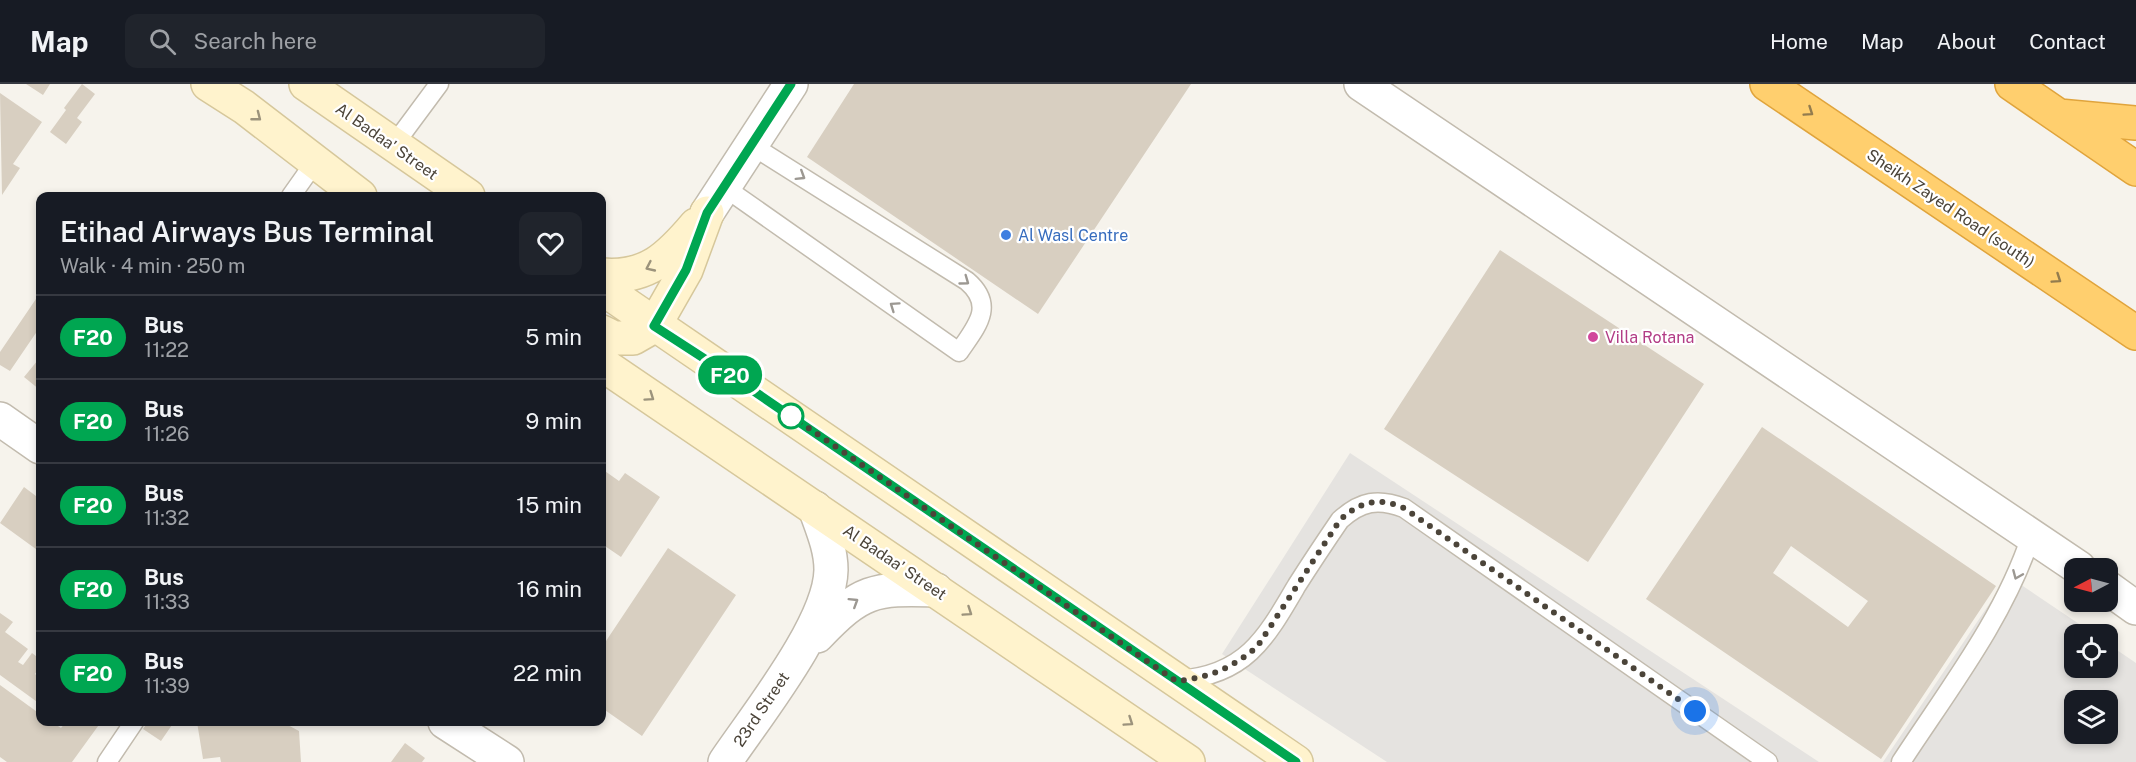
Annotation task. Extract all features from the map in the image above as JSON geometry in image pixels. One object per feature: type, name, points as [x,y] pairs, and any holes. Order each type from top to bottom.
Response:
[{"type":"highway","name":"Sheikh Zayed Road (south)","points":[[1767,84],[2136,333]]},
{"type":"highway","points":[[2012,84],[2136,169]]},
{"type":"highway","points":[[2059,116],[2136,123]]},
{"type":"main road","points":[[208,84],[244,107],[355,192]]},
{"type":"main road","name":"Al Badaa' Street","points":[[306,84],[462,192]]},
{"type":"main road","points":[[606,275],[634,273],[654,266],[672,254],[715,200]]},
{"type":"main road","points":[[606,334],[614,339],[633,338],[654,326],[686,270],[715,200]]},
{"type":"main road","points":[[606,291],[654,326],[742,383],[1296,762]]},
{"type":"main road","name":"Al Badaa' Street","points":[[606,367],[1188,762]]},
{"type":"street","points":[[715,200],[791,84]]},
{"type":"street","points":[[1360,84],[2064,558]]},
{"type":"street","points":[[0,419],[36,444]]},
{"type":"street","name":"23rd Street","points":[[725,762],[796,656],[824,603],[830,580],[830,556],[815,508]]},
{"type":"street","name":"23rd Street","points":[[796,656],[841,611],[866,595],[889,590],[936,590]]},
{"type":"street","points":[[2118,595],[2136,608]]},
{"type":"street","points":[[451,726],[507,762]]},
{"type":"lane","points":[[393,146],[439,84]]},
{"type":"lane","points":[[715,200],[959,351],[976,326],[982,306],[974,287],[751,145]]},
{"type":"lane","points":[[294,192],[315,162]]},
{"type":"lane","points":[[1176,681],[1198,679],[1220,672],[1239,662],[1257,647],[1340,520],[1353,508],[1369,501],[1388,501],[1404,508],[1768,762]]},
{"type":"lane","points":[[1901,762],[2013,584],[2031,536]]},
{"type":"lane","points":[[107,762],[131,726]]},
{"type":"shaded area","points":[[1350,453],[1819,762],[1387,762],[1222,654]]},
{"type":"shaded area","points":[[2008,576],[2079,624],[2064,624],[2064,678],[2118,678],[2118,651],[2136,663],[2136,762],[1883,762]]},
{"type":"building","points":[[26,84],[50,84],[43,95]]},
{"type":"building","points":[[82,84],[95,94],[77,118],[82,122],[66,144],[50,132]]},
{"type":"building","name":"Al Wasl Centre","points":[[854,84],[1191,84],[1038,314],[807,157]]},
{"type":"building","points":[[0,93],[42,122],[13,164],[20,168],[2,195]]},
{"type":"building","name":"Villa Rotana","points":[[1500,250],[1704,384],[1588,562],[1384,429]]},
{"type":"building","points":[[36,299],[36,333],[10,371],[0,365],[0,352]]},
{"type":"building","points":[[36,362],[36,387],[24,377]]},
{"type":"building","points":[[1762,427],[1996,586],[1881,759],[1646,599]],"holes":[[[1791,546],[1868,601],[1848,627],[1773,573]]]},
{"type":"building","points":[[606,472],[619,481],[625,473],[660,497],[621,557],[606,547]]},
{"type":"building","points":[[24,487],[36,496],[36,549],[0,523]]},
{"type":"building","points":[[668,548],[736,595],[642,736],[606,711],[606,641]]},
{"type":"building","points":[[0,613],[13,622],[5,632],[28,649],[18,662],[23,665],[32,653],[36,656],[36,701],[0,675]]},
{"type":"building","points":[[0,685],[36,711],[36,726],[61,728],[63,726],[98,726],[72,762],[7,762],[0,757]]},
{"type":"building","points":[[145,726],[171,726],[161,741],[143,729]]},
{"type":"building","points":[[198,726],[290,726],[299,731],[301,762],[221,762],[220,757],[203,759]]},
{"type":"building","points":[[405,743],[425,758],[422,762],[391,762]]},
{"type":"bus line","name":"F20","points":[[791,84],[707,213],[686,270],[654,326],[742,383],[1296,762]]},
{"type":"place","name":"Al Wasl Centre","points":[[1006,235]]},
{"type":"place","name":"Villa Rotana","points":[[1593,337]]},
{"type":"route","points":[[791,416],[1176,681],[1198,679],[1220,672],[1239,662],[1257,647],[1270,632],[1314,558],[1340,520],[1353,508],[1369,501],[1388,501],[1404,508],[1695,711]]}]
